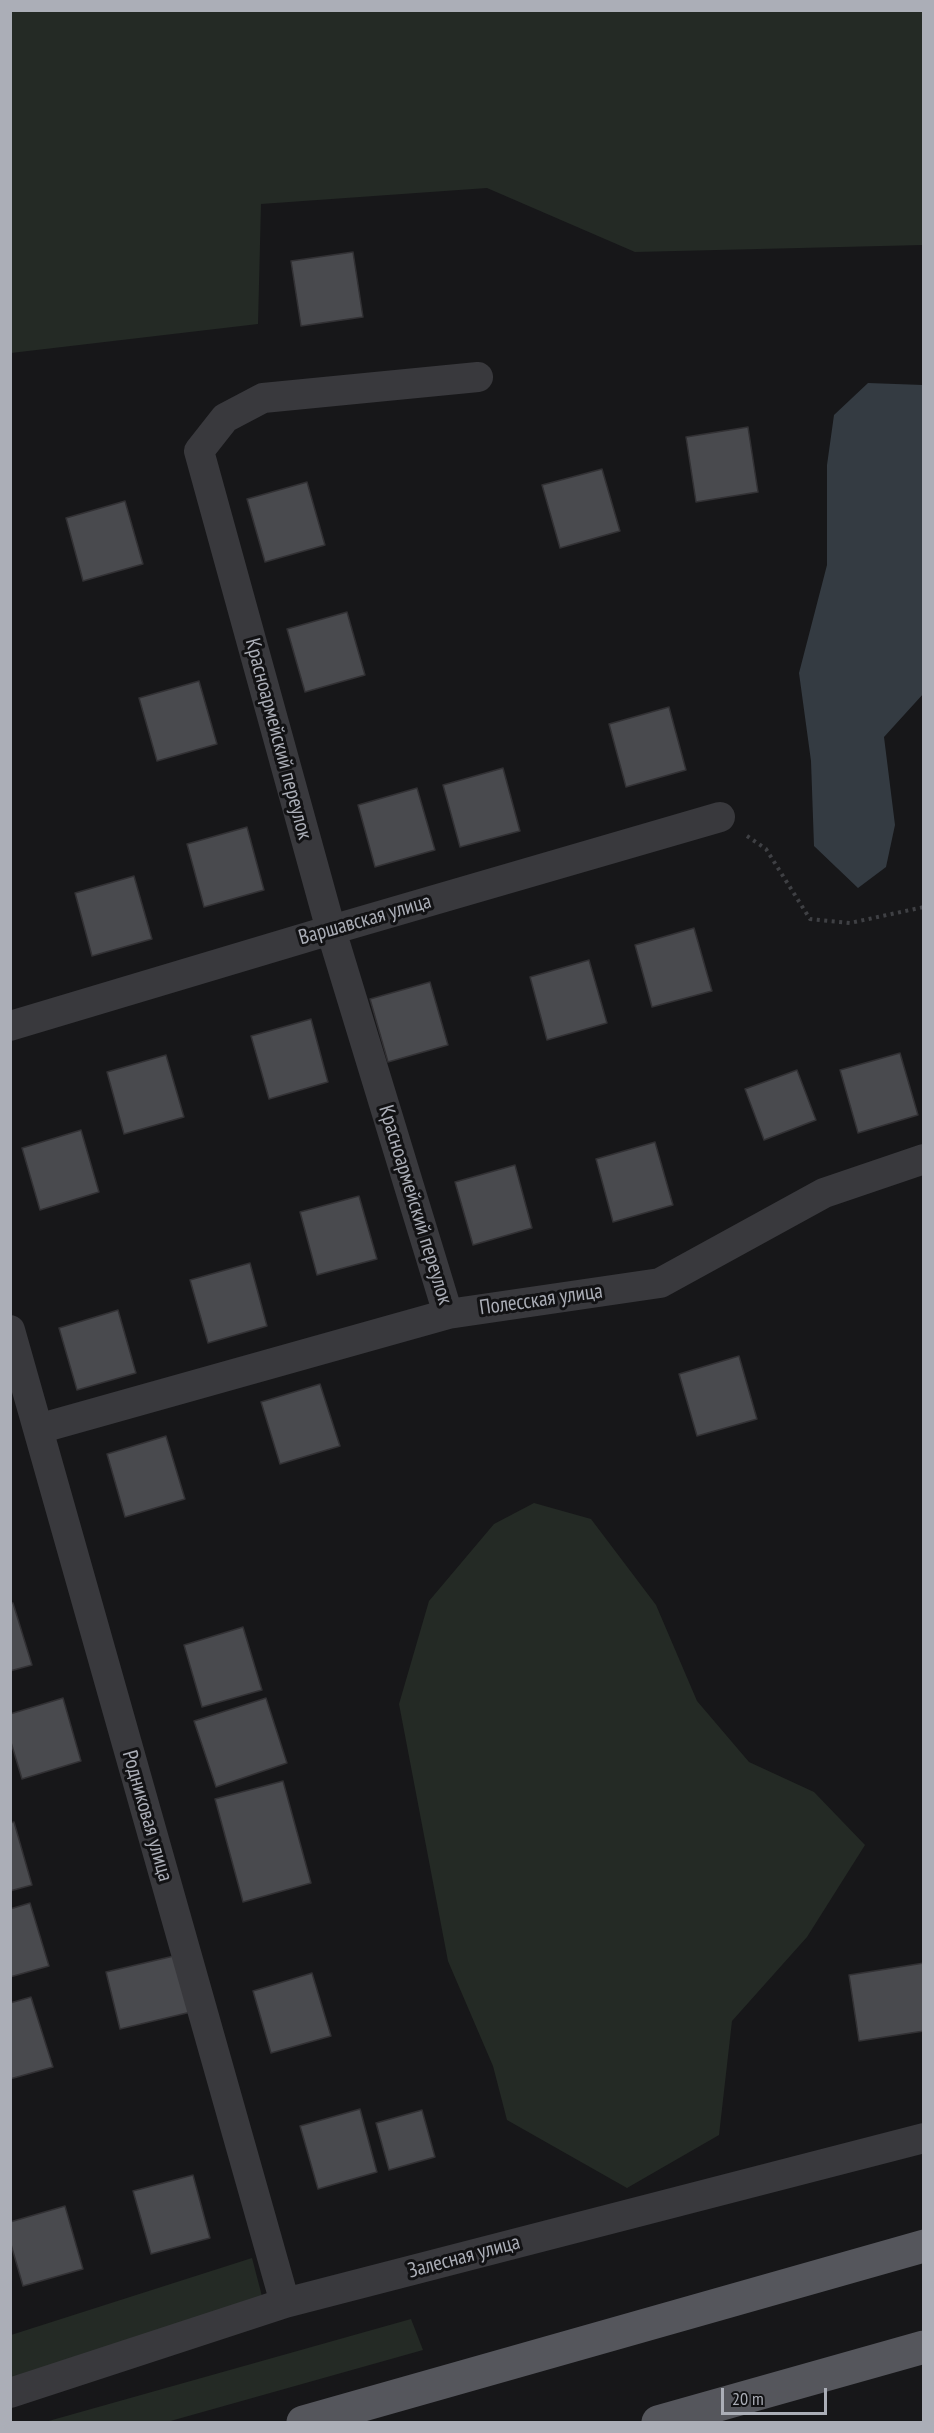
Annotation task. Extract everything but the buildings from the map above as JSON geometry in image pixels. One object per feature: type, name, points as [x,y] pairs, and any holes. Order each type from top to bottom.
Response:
[{"type":"main road","points":[[303,2422],[924,2246]]},
{"type":"main road","points":[[658,2422],[924,2347]]},
{"type":"street","name":"Красноармейский переулок","points":[[448,1314],[331,930],[199,451],[225,418],[263,398],[478,377]]},
{"type":"street","name":"Варшавская улица","points":[[10,1026],[720,817]]},
{"type":"street","name":"Полесская улица","points":[[38,1429],[448,1314],[660,1283],[824,1193],[924,1159]]},
{"type":"street","name":"Родниковая улица","points":[[10,1330],[285,2303]]},
{"type":"street","name":"Залесная улица","points":[[10,2393],[285,2303],[924,2138]]},
{"type":"path","points":[[720,817],[766,849],[810,920],[850,923],[924,907]]},
{"type":"shaded area","points":[[10,11],[923,11],[923,245],[635,252],[487,188],[261,204],[258,324],[11,353]]},
{"type":"shaded area","points":[[868,383],[923,385],[924,693],[884,737],[895,825],[886,867],[858,888],[814,846],[811,761],[799,673],[827,565],[827,465],[834,415]]},
{"type":"shaded area","points":[[534,1503],[591,1519],[656,1605],[697,1701],[749,1762],[814,1792],[865,1845],[807,1937],[732,2021],[719,2135],[627,2188],[507,2120],[493,2066],[448,1961],[399,1704],[429,1601],[494,1524]]},
{"type":"shaded area","points":[[252,2258],[264,2304],[11,2391],[11,2335]]},
{"type":"shaded area","points":[[411,2319],[423,2350],[167,2422],[45,2422]]}]
